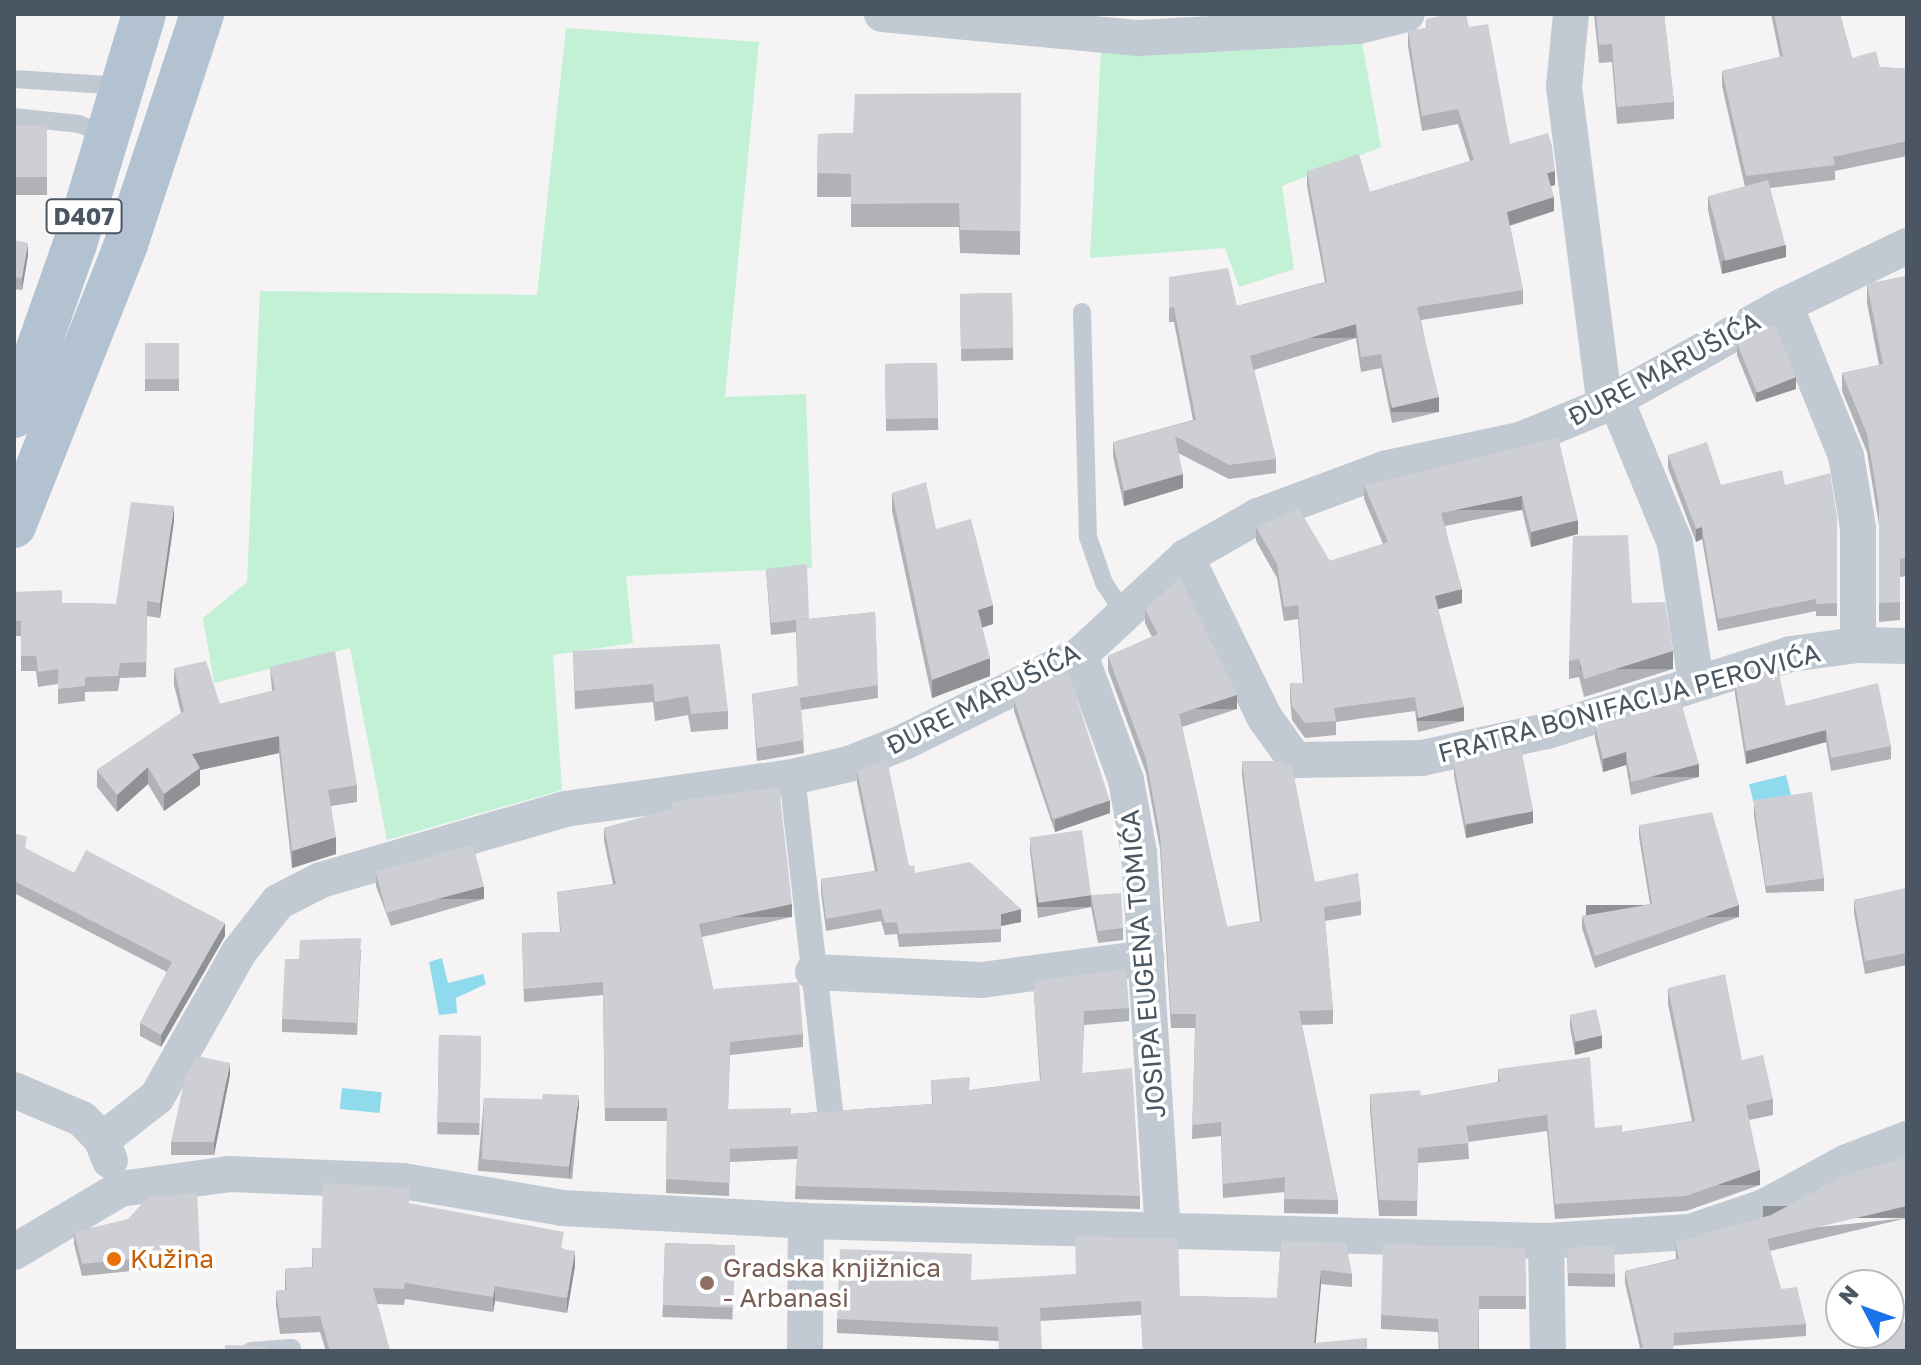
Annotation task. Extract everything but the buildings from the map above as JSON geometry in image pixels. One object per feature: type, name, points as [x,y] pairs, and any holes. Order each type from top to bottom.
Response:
[{"type":"main road","name":"D407","points":[[14,416],[109,136],[144,14]]},
{"type":"main road","name":"D407","points":[[14,526],[126,244],[202,14]]},
{"type":"street","points":[[882,14],[1001,20],[1138,38],[1359,26],[1407,14]]},
{"type":"street","points":[[1571,14],[1564,87],[1611,402],[1675,543],[1696,682]]},
{"type":"street","name":"ĐURE MARUŠIĆA","points":[[102,1140],[157,1097],[239,952],[278,902],[321,880],[495,826],[639,796],[792,777],[849,764],[904,742],[1080,655],[1186,557],[1313,493],[1387,468],[1520,440],[1611,402],[1785,305],[1907,246]]},
{"type":"street","points":[[1785,305],[1846,456],[1858,528],[1858,645]]},
{"type":"street","name":"FRATRA BONIFACIJA PEROVIĆA","points":[[1186,557],[1265,718],[1295,760],[1422,758],[1547,731],[1791,654],[1858,645],[1907,646]]},
{"type":"street","name":"JOSIPA EUGENA TOMIĆA","points":[[1080,655],[1126,780],[1139,853],[1163,1233]]},
{"type":"street","points":[[792,777],[830,1110]]},
{"type":"street","points":[[813,972],[982,980],[1147,958]]},
{"type":"street","points":[[14,1090],[82,1119],[102,1140],[120,1189]]},
{"type":"street","points":[[14,1252],[120,1189],[229,1174],[403,1181],[562,1208],[806,1221],[1546,1241],[1690,1232],[1764,1207],[1847,1162],[1907,1139]]},
{"type":"street","points":[[805,1351],[806,1221]]},
{"type":"street","points":[[1546,1241],[1548,1351]]},
{"type":"lane","points":[[14,79],[124,86]]},
{"type":"lane","points":[[14,117],[79,124],[109,136]]},
{"type":"lane","points":[[1082,312],[1088,537],[1104,583],[1125,614]]},
{"type":"lane","points":[[251,1351],[292,1348]]},
{"type":"green space","points":[[1359,26],[1381,147],[1282,186],[1294,269],[1239,287],[1225,248],[1090,258],[1101,52]]},
{"type":"green space","points":[[566,28],[759,42],[725,397],[806,394],[812,568],[626,576],[633,643],[553,655],[562,790],[387,840],[350,648],[214,683],[203,618],[247,582],[260,291],[537,295]]},
{"type":"water","points":[[1786,775],[1792,799],[1755,808],[1749,784]]},
{"type":"water","points":[[442,958],[448,983],[483,974],[486,984],[456,998],[457,1013],[439,1015],[429,962]]},
{"type":"water","points":[[342,1088],[382,1092],[380,1113],[340,1109]]},
{"type":"place","name":"Kužina","points":[[114,1259]]},
{"type":"place","name":"Gradska knjižnica - Arbanasi","points":[[707,1283]]}]
